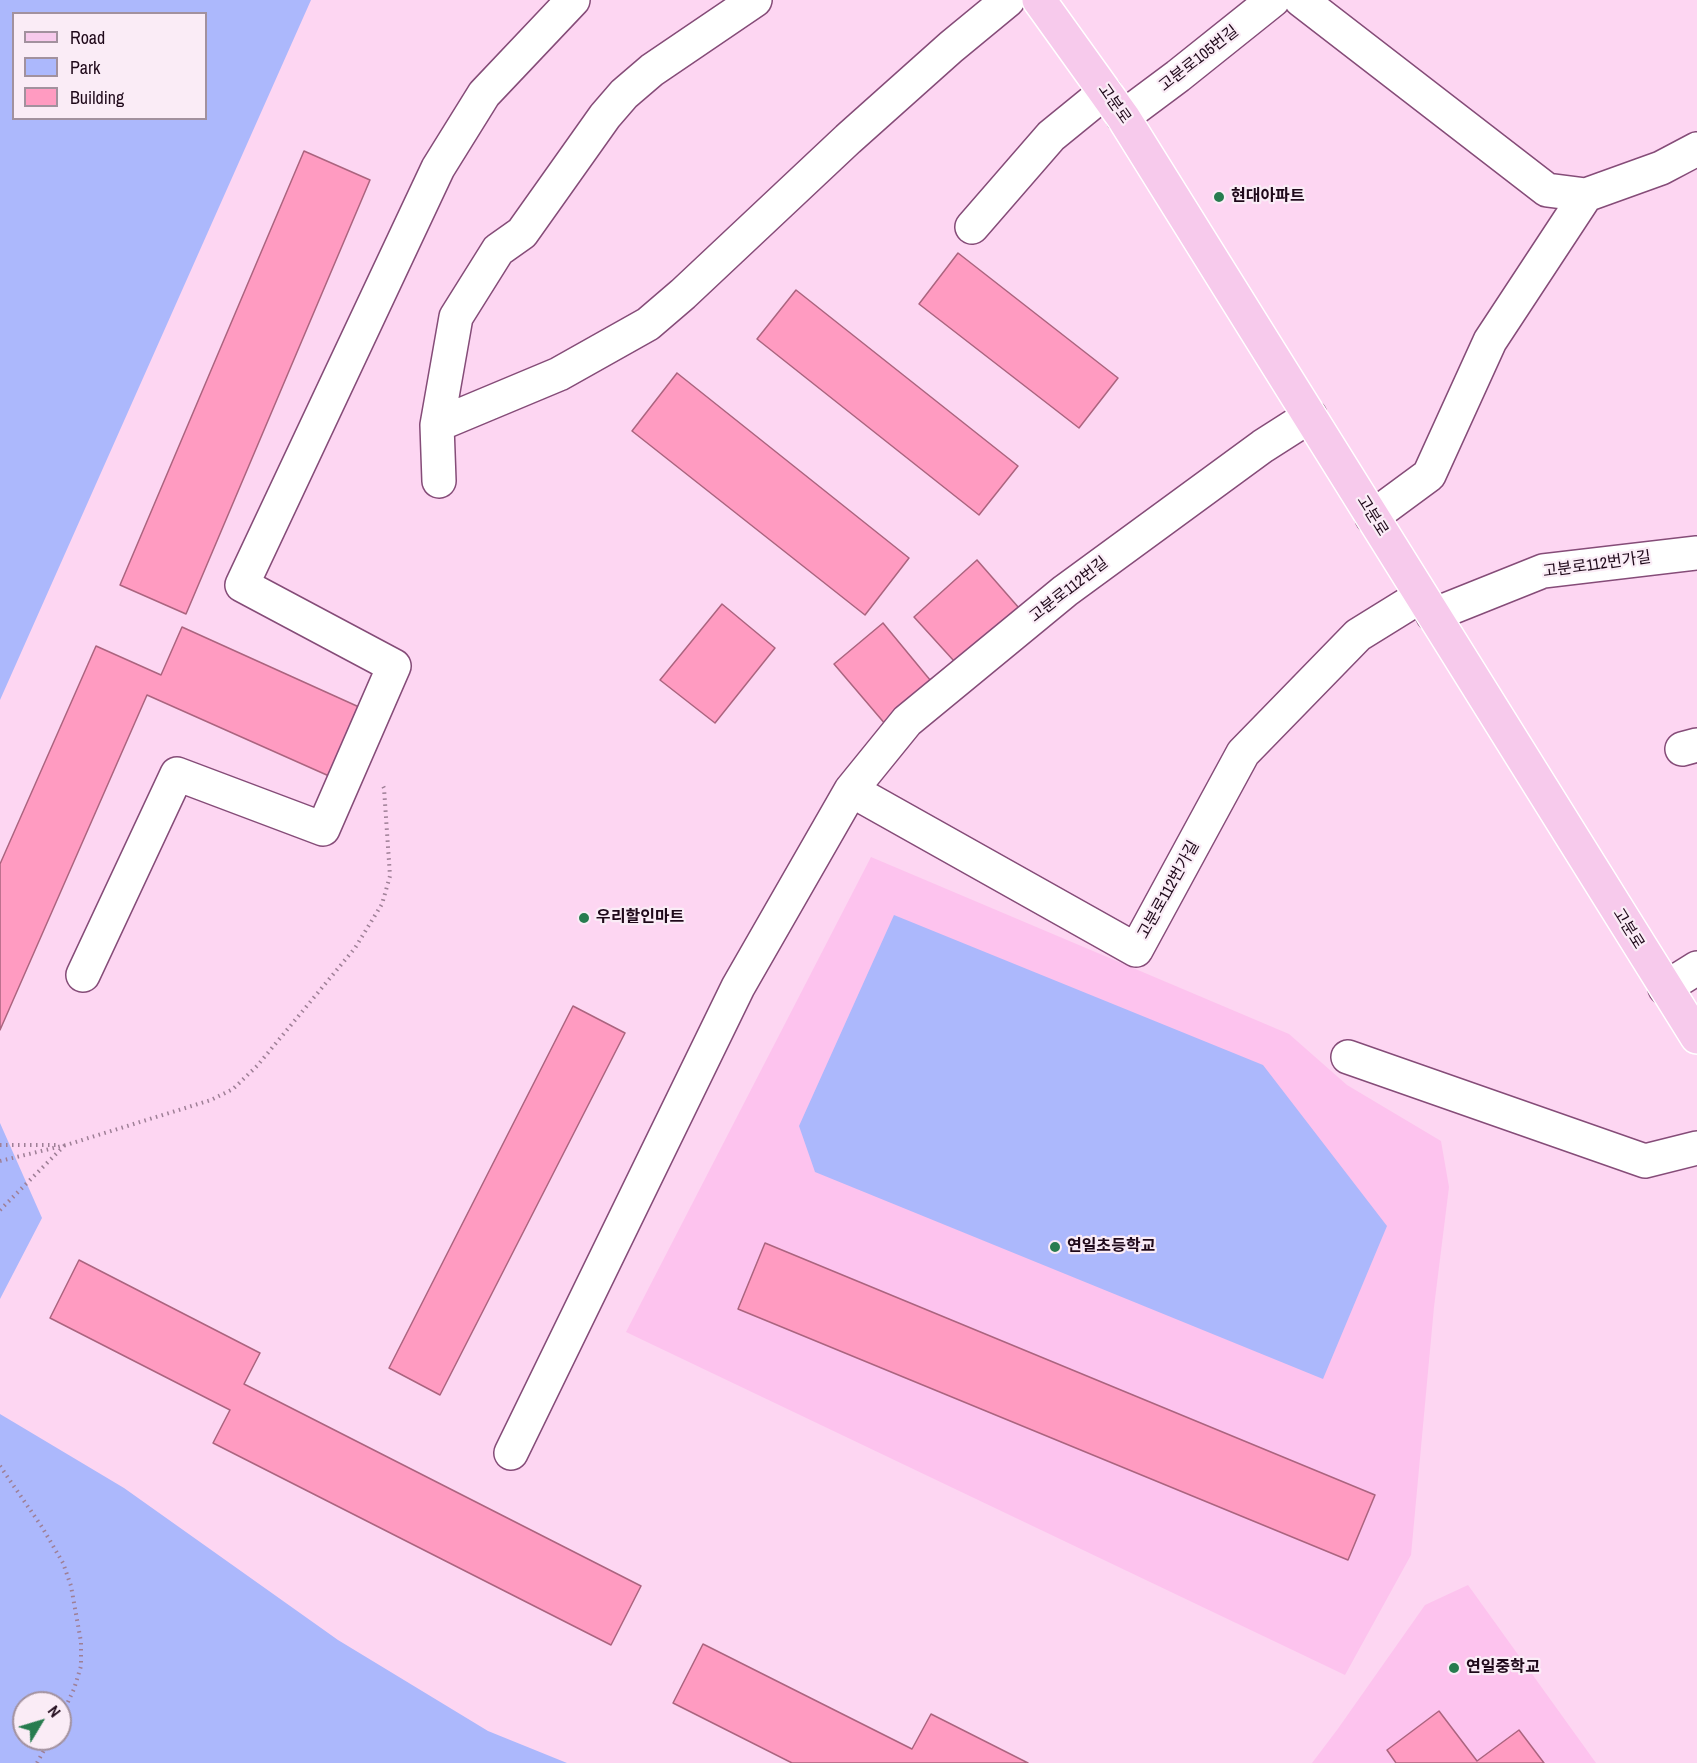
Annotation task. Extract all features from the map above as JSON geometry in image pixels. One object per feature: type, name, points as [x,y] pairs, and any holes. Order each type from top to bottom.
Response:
[{"type":"main road","name":"고분로","points":[[1039,0],[1114,104],[1697,1037]]},
{"type":"street","points":[[83,975],[177,774],[323,829],[394,666],[242,585],[438,168],[484,94],[573,0]]},
{"type":"street","points":[[439,481],[437,425],[456,317],[498,250],[522,233],[579,152],[624,94],[652,70],[755,0]]},
{"type":"street","points":[[437,425],[559,374],[648,324],[848,139],[951,47],[1008,0]]},
{"type":"street","name":"고분로105번길","points":[[972,227],[1051,136],[1114,104],[1273,0]]},
{"type":"street","points":[[1301,0],[1547,190],[1586,195],[1661,168],[1697,149]]},
{"type":"street","points":[[1372,517],[1429,476],[1490,341],[1586,195]]},
{"type":"street","name":"고분로112번길","points":[[511,1453],[738,987],[851,790],[906,721],[1065,591],[1263,446],[1310,416]]},
{"type":"street","name":"고분로112번가길","points":[[851,790],[1136,950],[1243,753],[1358,635],[1427,606],[1543,570],[1697,553]]},
{"type":"street","points":[[1665,988],[1697,968]]},
{"type":"street","points":[[1348,1057],[1645,1161],[1697,1148]]},
{"type":"path","points":[[0,1161],[66,1145],[211,1100],[233,1089],[257,1066],[355,948],[382,904],[390,876],[384,788],[358,750]]},
{"type":"path","points":[[0,1145],[66,1145]]},
{"type":"path","points":[[0,1210],[66,1145]]},
{"type":"path","points":[[0,1466],[42,1527],[63,1563],[71,1586],[81,1642],[81,1666],[72,1693]]},
{"type":"shaded area","name":"연일초등학교","points":[[871,857],[1289,1034],[1347,1085],[1441,1141],[1449,1187],[1434,1307],[1411,1555],[1345,1675],[626,1332]]},
{"type":"shaded area","name":"연일중학교","points":[[1468,1585],[1596,1763],[1312,1763],[1425,1605]]},
{"type":"green space","points":[[0,0],[311,0],[0,700]]},
{"type":"green space","points":[[894,915],[1263,1065],[1387,1226],[1323,1379],[815,1172],[799,1126]]},
{"type":"green space","points":[[0,1123],[42,1218],[0,1299]]},
{"type":"green space","points":[[0,1414],[124,1488],[338,1640],[488,1731],[567,1763],[0,1763]]},
{"type":"building","points":[[304,151],[370,180],[186,614],[120,585]]},
{"type":"building","points":[[958,253],[1118,378],[1079,428],[919,304]]},
{"type":"building","points":[[796,290],[1018,466],[979,515],[757,339]]},
{"type":"building","points":[[677,373],[909,558],[865,615],[632,431]]},
{"type":"building","points":[[977,560],[1026,616],[964,672],[914,617]]},
{"type":"building","points":[[722,604],[775,648],[715,723],[660,680]]},
{"type":"building","points":[[883,623],[940,692],[892,732],[834,664]]},
{"type":"building","points":[[182,627],[359,707],[329,776],[147,695],[0,1030],[0,864],[96,646],[161,675]]},
{"type":"building","points":[[573,1006],[625,1033],[440,1395],[389,1368]]},
{"type":"building","points":[[765,1243],[1375,1495],[1348,1560],[738,1309]]},
{"type":"building","points":[[79,1260],[260,1353],[244,1384],[641,1586],[611,1645],[213,1443],[230,1410],[50,1318]]},
{"type":"building","points":[[703,1644],[912,1749],[931,1714],[1028,1763],[792,1763],[673,1703]]},
{"type":"building","points":[[1439,1711],[1477,1761],[1519,1730],[1544,1763],[1396,1763],[1387,1750]]},
{"type":"place","name":"현대아파트","points":[[1219,197]]},
{"type":"place","name":"우리할인마트","points":[[584,918]]},
{"type":"place","name":"연일초등학교","points":[[1055,1247]]},
{"type":"place","name":"연일중학교","points":[[1454,1668]]}]
